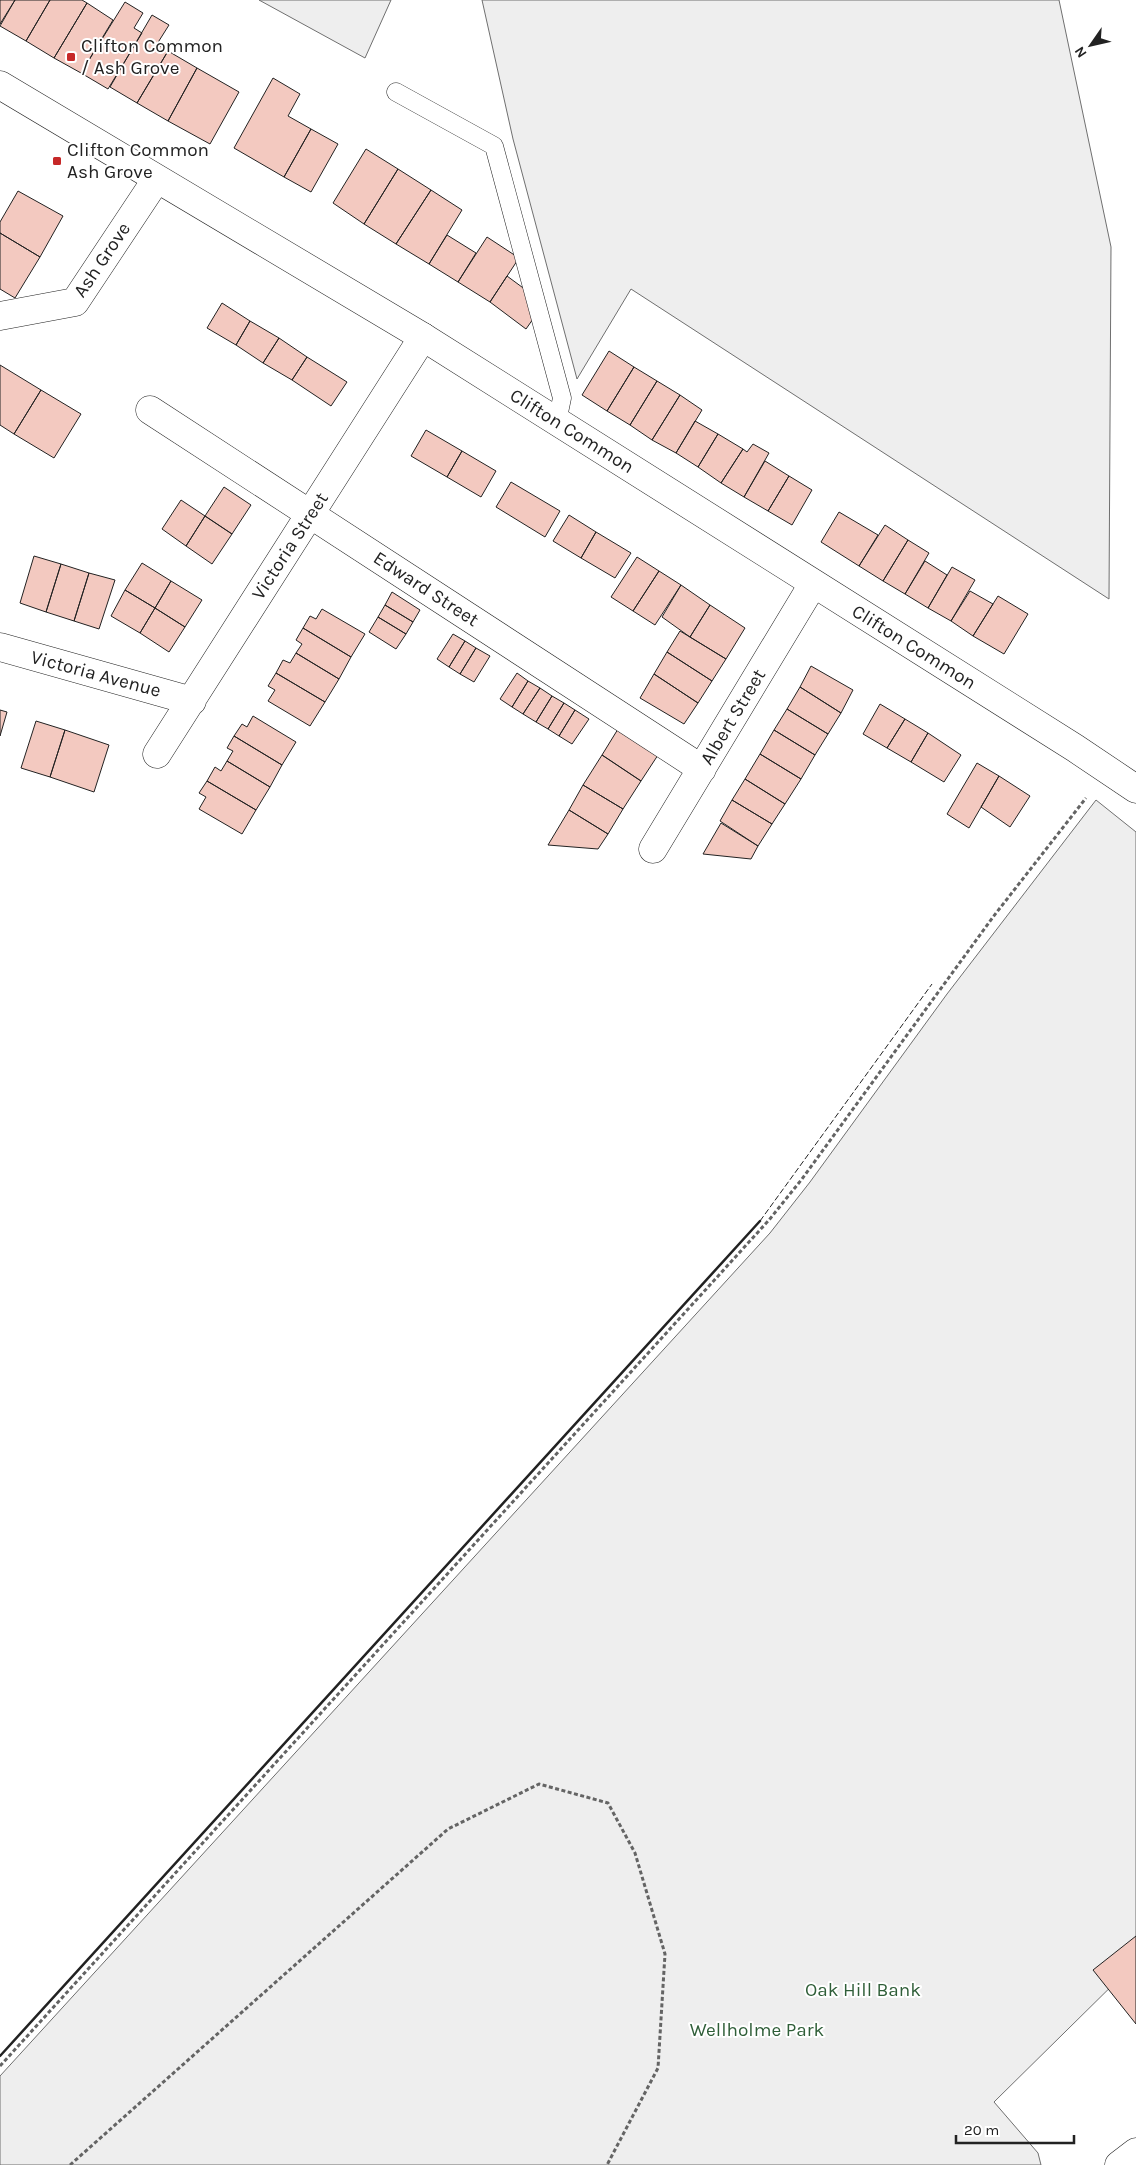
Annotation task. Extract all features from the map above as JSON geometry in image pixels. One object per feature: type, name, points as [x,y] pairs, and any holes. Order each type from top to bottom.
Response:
[{"type":"street","name":"Clifton Common","points":[[0,85],[423,338],[1136,789]]},
{"type":"street","name":"Ash Grove","points":[[0,316],[76,302],[156,180]]},
{"type":"street","name":"Victoria Street","points":[[157,754],[423,338]]},
{"type":"street","name":"Edward Street","points":[[150,410],[702,768]]},
{"type":"street","name":"Albert Street","points":[[653,849],[813,584]]},
{"type":"street","name":"Victoria Avenue","points":[[0,648],[192,701]]},
{"type":"street","points":[[1119,2165],[1136,2152]]},
{"type":"lane","points":[[396,92],[494,146],[562,398],[557,422]]},
{"type":"path","points":[[0,2066],[427,1599],[769,1220],[802,1179],[994,917],[1108,770]]},
{"type":"path","points":[[70,2165],[448,1829],[539,1784],[608,1803],[635,1853],[664,1954],[658,2068],[607,2165]]},
{"type":"green space","points":[[259,0],[391,0],[365,58]]},
{"type":"green space","points":[[482,0],[1059,0],[1111,247],[1109,599],[631,289],[577,379],[513,139]]},
{"type":"green space","points":[[1096,800],[1136,832],[1136,1962],[994,2102],[1038,2153],[1041,2165],[0,2165],[0,2076],[770,1233],[810,1182],[947,994]]},
{"type":"building","points":[[0,0],[15,0],[0,24]]},
{"type":"building","points":[[15,0],[50,0],[26,41],[0,26]]},
{"type":"building","points":[[50,0],[82,0],[87,3],[54,58],[26,41]]},
{"type":"building","points":[[125,2],[143,13],[134,28],[142,33],[108,89],[81,73]]},
{"type":"building","points":[[87,3],[113,20],[81,73],[54,58]]},
{"type":"building","points":[[152,15],[169,25],[157,44],[168,51],[137,103],[110,87]]},
{"type":"building","points":[[168,51],[197,68],[168,121],[137,103]]},
{"type":"building","points":[[197,68],[239,92],[210,144],[168,121]]},
{"type":"building","points":[[273,78],[300,94],[288,116],[311,129],[284,177],[234,148]]},
{"type":"building","points":[[311,129],[338,144],[311,192],[284,177]]},
{"type":"building","points":[[366,149],[398,169],[364,224],[333,203]]},
{"type":"building","points":[[398,169],[431,190],[396,244],[364,224]]},
{"type":"building","points":[[431,190],[462,210],[429,264],[396,244]]},
{"type":"building","points":[[18,191],[63,216],[40,257],[0,233],[0,222]]},
{"type":"building","points":[[0,233],[40,257],[15,298],[0,289]]},
{"type":"building","points":[[447,235],[476,253],[458,282],[429,264]]},
{"type":"building","points":[[487,237],[519,258],[490,302],[458,282]]},
{"type":"building","points":[[507,276],[530,293],[533,319],[526,329],[490,302]]},
{"type":"building","points":[[222,303],[250,321],[236,345],[207,328]]},
{"type":"building","points":[[250,321],[279,338],[263,363],[236,345]]},
{"type":"building","points":[[279,338],[307,357],[292,380],[263,363]]},
{"type":"building","points":[[609,351],[634,367],[607,411],[582,395]]},
{"type":"building","points":[[307,357],[347,382],[331,406],[292,380]]},
{"type":"building","points":[[0,365],[41,390],[14,434],[0,425]]},
{"type":"building","points":[[634,367],[657,381],[630,425],[607,411]]},
{"type":"building","points":[[657,381],[680,395],[652,440],[630,425]]},
{"type":"building","points":[[41,390],[81,414],[54,458],[14,434]]},
{"type":"building","points":[[680,395],[702,410],[676,453],[652,440]]},
{"type":"building","points":[[695,421],[718,434],[698,467],[676,453]]},
{"type":"building","points":[[426,430],[462,451],[447,477],[411,456]]},
{"type":"building","points":[[718,434],[743,449],[721,483],[698,467]]},
{"type":"building","points":[[753,444],[769,453],[744,497],[721,483],[743,449],[747,452]]},
{"type":"building","points":[[462,451],[496,471],[481,497],[447,477]]},
{"type":"building","points":[[765,461],[789,476],[768,511],[744,497]]},
{"type":"building","points":[[789,476],[812,490],[792,525],[768,511]]},
{"type":"building","points":[[511,482],[560,511],[545,537],[496,507]]},
{"type":"building","points":[[224,487],[251,505],[232,534],[205,516]]},
{"type":"building","points":[[181,500],[205,516],[186,546],[162,529]]},
{"type":"building","points":[[839,512],[878,535],[859,566],[821,542]]},
{"type":"building","points":[[569,515],[596,532],[581,558],[553,541]]},
{"type":"building","points":[[205,516],[232,534],[212,564],[186,546]]},
{"type":"building","points":[[885,525],[908,540],[883,581],[859,566]]},
{"type":"building","points":[[596,532],[631,553],[615,578],[581,558]]},
{"type":"building","points":[[908,540],[929,553],[905,594],[883,581]]},
{"type":"building","points":[[34,556],[61,564],[46,612],[20,603]]},
{"type":"building","points":[[637,557],[659,571],[633,611],[611,597]]},
{"type":"building","points":[[925,561],[947,575],[928,608],[905,594]]},
{"type":"building","points":[[142,563],[171,581],[155,608],[125,590]]},
{"type":"building","points":[[61,564],[89,573],[74,621],[46,612]]},
{"type":"building","points":[[952,567],[975,580],[951,621],[928,608]]},
{"type":"building","points":[[659,571],[681,585],[655,625],[633,611]]},
{"type":"building","points":[[89,573],[115,580],[99,629],[74,621]]},
{"type":"building","points":[[171,581],[202,600],[185,627],[155,608]]},
{"type":"building","points":[[681,585],[710,605],[690,637],[662,617]]},
{"type":"building","points":[[125,590],[155,608],[140,633],[111,616]]},
{"type":"building","points":[[970,591],[993,604],[973,636],[951,621]]},
{"type":"building","points":[[392,592],[420,610],[413,622],[385,605]]},
{"type":"building","points":[[998,596],[1028,614],[1004,654],[973,636]]},
{"type":"building","points":[[385,605],[413,622],[406,634],[378,617]]},
{"type":"building","points":[[710,605],[745,628],[726,659],[690,637]]},
{"type":"building","points":[[155,608],[185,627],[169,652],[140,633]]},
{"type":"building","points":[[322,609],[365,634],[351,657],[303,628],[310,616],[316,619]]},
{"type":"building","points":[[378,617],[406,634],[396,649],[369,632]]},
{"type":"building","points":[[303,628],[351,657],[339,679],[296,653],[302,644],[296,640]]},
{"type":"building","points":[[680,631],[726,659],[712,681],[667,652]]},
{"type":"building","points":[[453,634],[465,641],[449,667],[437,659]]},
{"type":"building","points":[[465,641],[476,648],[460,674],[449,667]]},
{"type":"building","points":[[476,648],[490,656],[474,682],[460,674]]},
{"type":"building","points":[[667,652],[712,681],[698,703],[654,674]]},
{"type":"building","points":[[296,653],[339,679],[325,702],[276,673],[283,660],[290,663]]},
{"type":"building","points":[[811,666],[853,690],[841,713],[800,687]]},
{"type":"building","points":[[276,673],[325,702],[310,726],[268,701],[275,690],[268,686]]},
{"type":"building","points":[[517,673],[528,681],[512,707],[500,699]]},
{"type":"building","points":[[654,674],[698,703],[684,724],[640,698]]},
{"type":"building","points":[[528,681],[540,688],[523,714],[512,707]]},
{"type":"building","points":[[800,687],[841,713],[828,734],[787,709]]},
{"type":"building","points":[[540,688],[552,696],[536,722],[523,714]]},
{"type":"building","points":[[552,696],[564,703],[548,729],[536,722]]},
{"type":"building","points":[[564,703],[575,710],[559,736],[548,729]]},
{"type":"building","points":[[880,704],[905,719],[887,748],[863,734]]},
{"type":"building","points":[[787,709],[828,734],[815,755],[774,730]]},
{"type":"building","points":[[0,710],[7,712],[0,736]]},
{"type":"building","points":[[575,710],[589,719],[572,744],[559,736]]},
{"type":"building","points":[[253,716],[296,742],[282,765],[234,736],[242,724],[247,727]]},
{"type":"building","points":[[905,719],[928,733],[911,762],[887,748]]},
{"type":"building","points":[[36,721],[65,730],[50,777],[21,768]]},
{"type":"building","points":[[618,729],[658,755],[641,781],[602,755]]},
{"type":"building","points":[[65,730],[109,745],[94,792],[50,777]]},
{"type":"building","points":[[774,730],[815,755],[801,779],[760,754]]},
{"type":"building","points":[[928,733],[961,755],[944,782],[911,762]]},
{"type":"building","points":[[234,736],[282,765],[270,787],[227,761],[233,751],[227,748]]},
{"type":"building","points":[[760,754],[801,779],[785,804],[745,779]]},
{"type":"building","points":[[602,755],[641,781],[623,809],[583,785]]},
{"type":"building","points":[[227,761],[270,787],[256,810],[207,781],[215,767],[221,771]]},
{"type":"building","points":[[977,763],[999,776],[969,828],[947,814]]},
{"type":"building","points":[[999,776],[1030,796],[1010,827],[981,807]]},
{"type":"building","points":[[745,779],[785,804],[772,824],[732,800]]},
{"type":"building","points":[[207,781],[256,810],[242,834],[199,809],[206,797],[199,793]]},
{"type":"building","points":[[583,785],[623,809],[608,834],[569,810]]},
{"type":"building","points":[[732,800],[772,824],[758,846],[720,821]]},
{"type":"building","points":[[569,810],[608,834],[598,849],[548,845]]},
{"type":"building","points":[[721,823],[758,846],[751,859],[703,854]]},
{"type":"building","points":[[1136,1936],[1136,2024],[1093,1970]]},
{"type":"fence","points":[[760,1221],[932,984]]},
{"type":"wall","points":[[0,2056],[760,1221]]},
{"type":"place","name":"Clifton Common / Ash Grove","points":[[71,57]]},
{"type":"place","name":"Clifton Common Ash Grove","points":[[57,161]]},
{"type":"park label","name":"Oak Hill Bank","points":[[863,1990]]},
{"type":"park label","name":"Wellholme Park","points":[[757,2030]]}]
